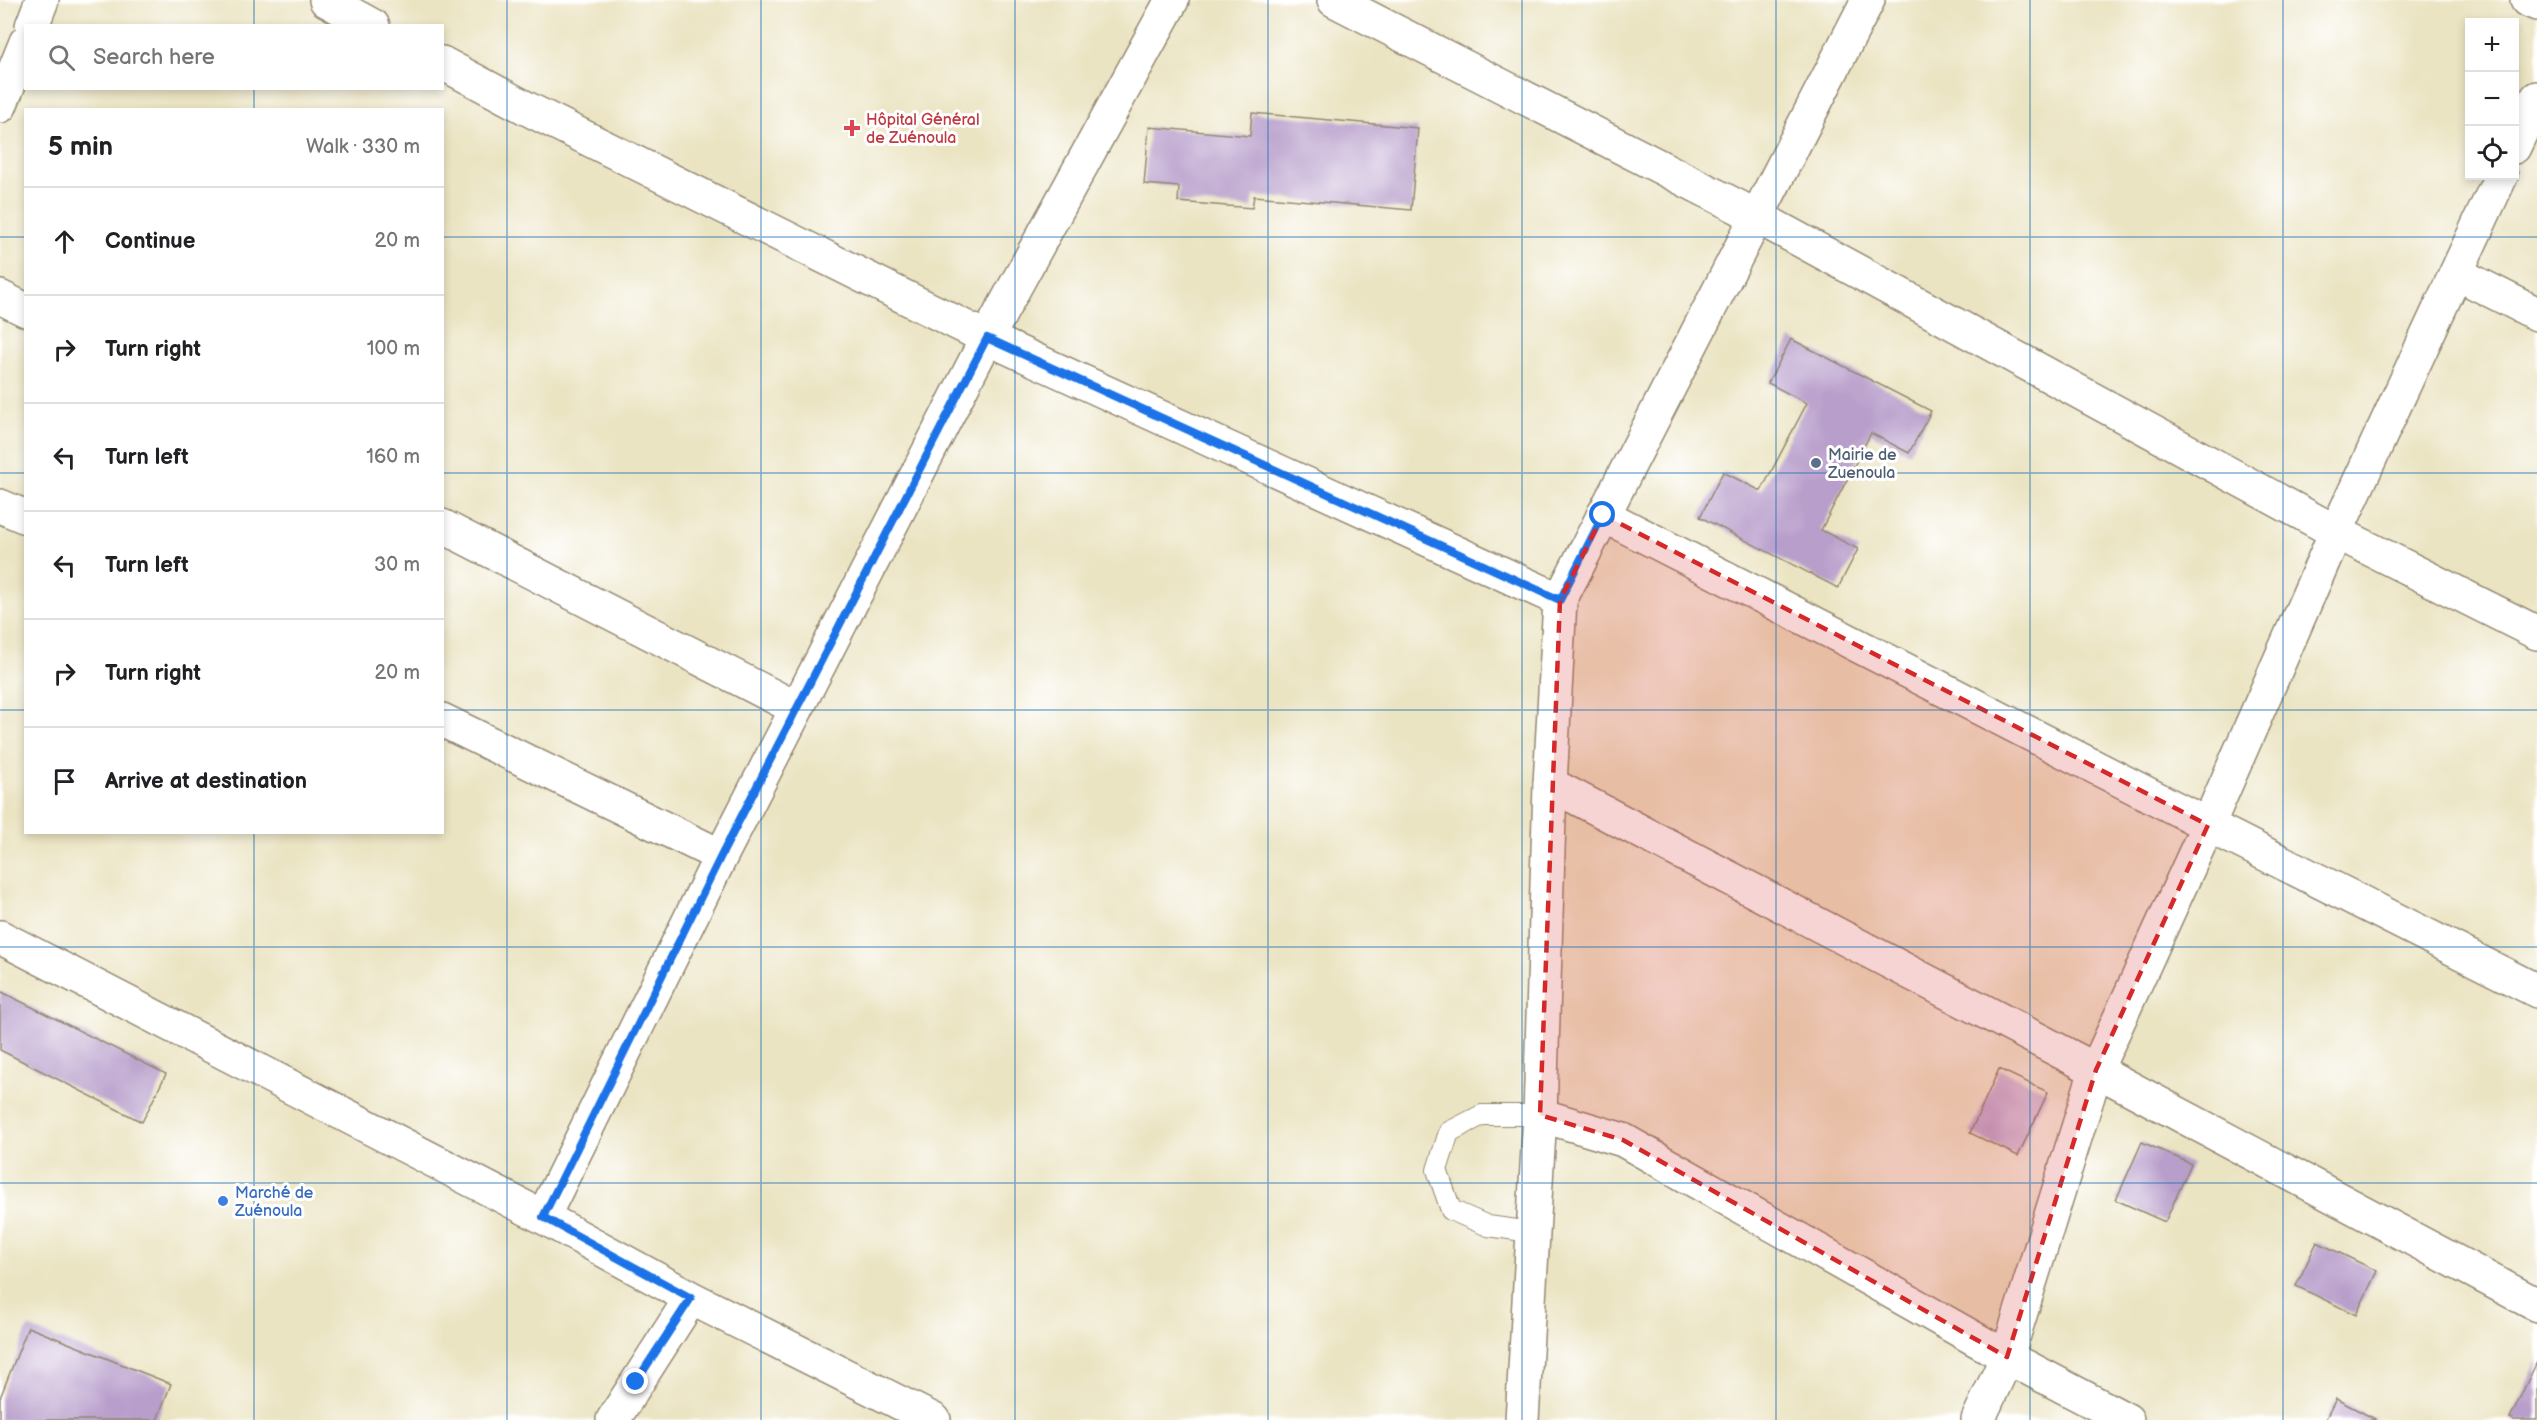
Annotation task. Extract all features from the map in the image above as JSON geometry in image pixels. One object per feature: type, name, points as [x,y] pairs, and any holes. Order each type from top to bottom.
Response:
[{"type":"street","points":[[33,24],[42,0]]},
{"type":"street","points":[[326,0],[369,24]]},
{"type":"street","points":[[543,1217],[721,856],[987,338],[1172,0]]},
{"type":"street","points":[[1334,0],[1756,216],[2336,532],[2537,633]]},
{"type":"street","points":[[1522,1420],[1531,1233],[1540,1115],[1550,784],[1560,600],[1868,0]]},
{"type":"street","points":[[2527,0],[2537,4]]},
{"type":"street","points":[[0,106],[24,47]]},
{"type":"street","points":[[444,64],[538,115],[987,338],[1560,600]]},
{"type":"street","points":[[2519,137],[2537,99]]},
{"type":"street","points":[[1978,1420],[2007,1357],[2096,1070],[2208,825],[2336,532],[2499,180]]},
{"type":"street","points":[[2456,273],[2537,314]]},
{"type":"street","points":[[0,297],[24,309]]},
{"type":"street","points":[[0,506],[24,516]]},
{"type":"street","points":[[1603,515],[2537,991]]},
{"type":"street","points":[[444,527],[796,708]]},
{"type":"street","points":[[444,721],[721,856]]},
{"type":"street","points":[[1550,784],[2096,1070],[2537,1305]]},
{"type":"street","points":[[0,937],[543,1217],[691,1298],[934,1420]]},
{"type":"street","points":[[1540,1115],[1623,1140],[2007,1357],[2127,1420]]},
{"type":"street","points":[[613,1420],[691,1298]]},
{"type":"lane","points":[[1531,1233],[1488,1226],[1451,1210],[1437,1170],[1449,1132],[1482,1114],[1540,1115]]},
{"type":"highlighted area","points":[[1603,515],[2208,825],[2096,1070],[2007,1357],[1623,1140],[1540,1115],[1560,600]]},
{"type":"building","points":[[1252,113],[1418,128],[1411,210],[1254,196],[1252,208],[1178,202],[1179,187],[1144,184],[1149,127],[1250,136]]},
{"type":"building","name":"Mairie de Zuenoula","points":[[1791,339],[1931,411],[1909,453],[1871,433],[1821,530],[1858,549],[1838,588],[1700,517],[1723,472],[1761,491],[1807,403],[1768,383]]},
{"type":"building","points":[[0,991],[166,1074],[142,1122],[0,1050]]},
{"type":"building","points":[[1999,1069],[2048,1092],[2018,1156],[1970,1133]]},
{"type":"building","points":[[2142,1142],[2191,1164],[2165,1222],[2116,1200]]},
{"type":"building","points":[[2317,1242],[2377,1271],[2356,1315],[2296,1286]]},
{"type":"building","points":[[28,1327],[171,1384],[157,1420],[0,1420],[0,1398]]},
{"type":"building","points":[[2537,1362],[2537,1420],[2514,1420],[2510,1418]]},
{"type":"building","points":[[2336,1399],[2377,1420],[2325,1420]]},
{"type":"place","name":"Hôpital Général de Zuénoula","points":[[852,128]]},
{"type":"place","name":"Mairie de Zuenoula","points":[[1816,463]]},
{"type":"place","name":"Marché de Zuénoula","points":[[223,1201]]},
{"type":"route","points":[[636,1382],[691,1298],[543,1217],[721,856],[987,338],[1560,600],[1603,515]]}]
